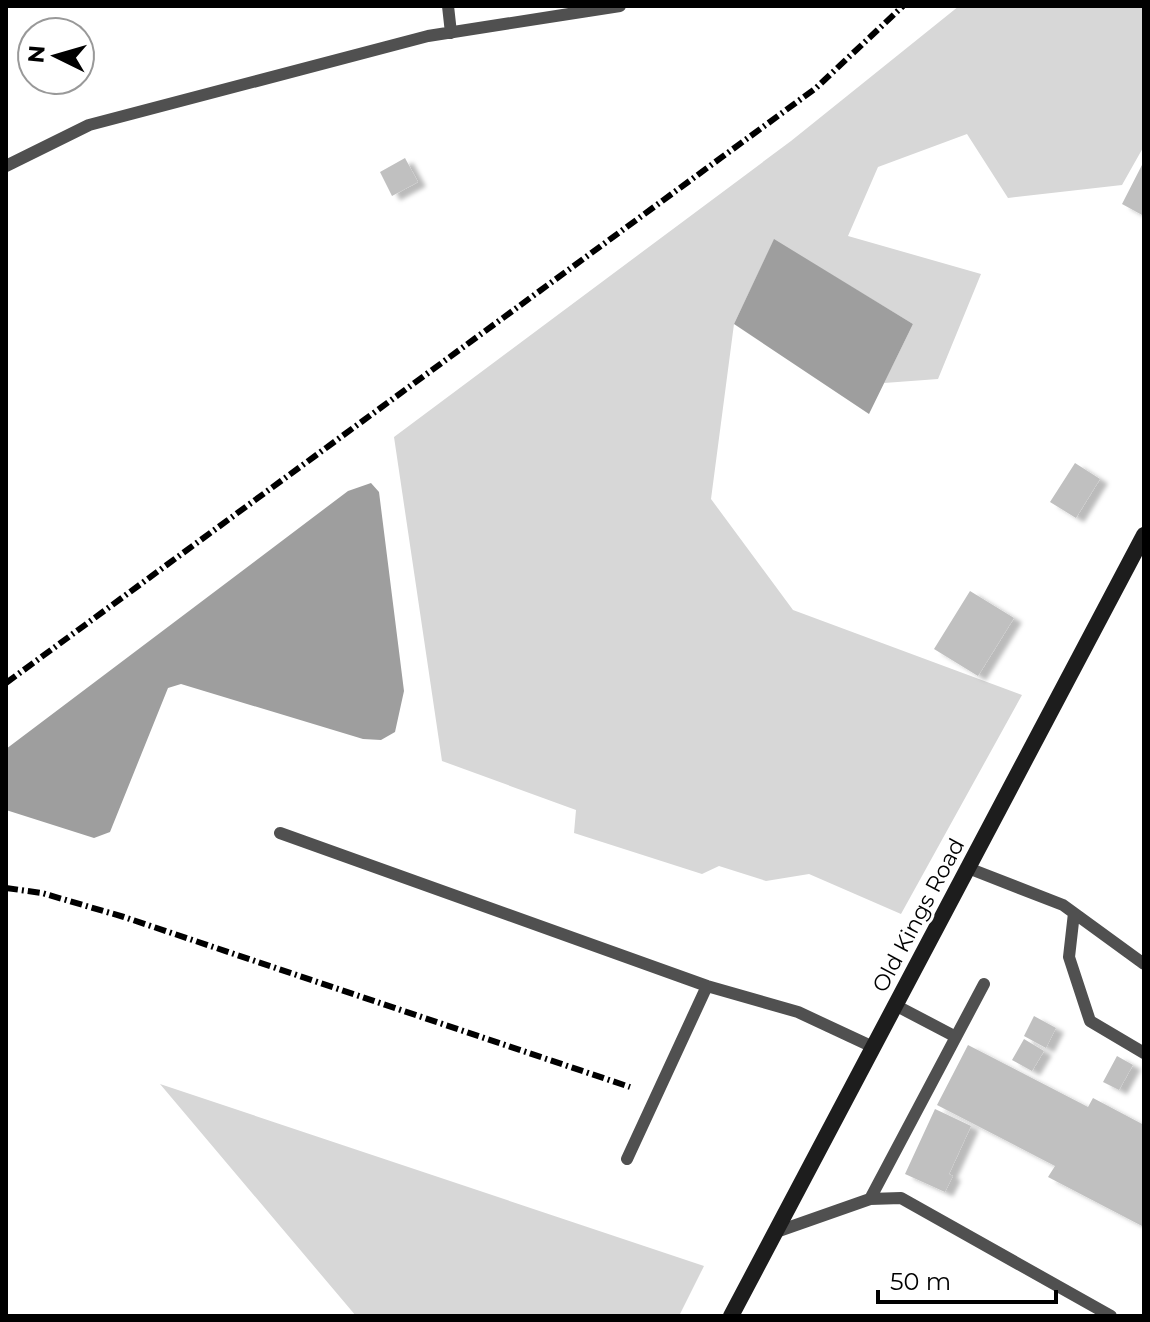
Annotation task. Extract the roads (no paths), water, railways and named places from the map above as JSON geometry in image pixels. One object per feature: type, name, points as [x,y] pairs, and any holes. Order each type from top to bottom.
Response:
[{"type":"street","name":"Old Kings Road","points":[[731,1316],[1144,535]]},
{"type":"lane","points":[[448,6],[451,33]]},
{"type":"lane","points":[[6,166],[89,125],[428,36],[620,6]]},
{"type":"lane","points":[[280,833],[707,986],[798,1012],[873,1047]]},
{"type":"lane","points":[[968,868],[1063,905],[1144,964]]},
{"type":"lane","points":[[1074,913],[1069,957],[1090,1021],[1144,1053]]},
{"type":"lane","points":[[870,1199],[984,984]]},
{"type":"lane","points":[[627,1159],[707,986]]},
{"type":"lane","points":[[895,1005],[956,1037]]},
{"type":"lane","points":[[776,1232],[870,1199],[901,1198],[1111,1316]]},
{"type":"railway","points":[[6,683],[816,88],[903,6]]},
{"type":"railway","points":[[6,888],[42,893],[124,917],[630,1087]]}]
